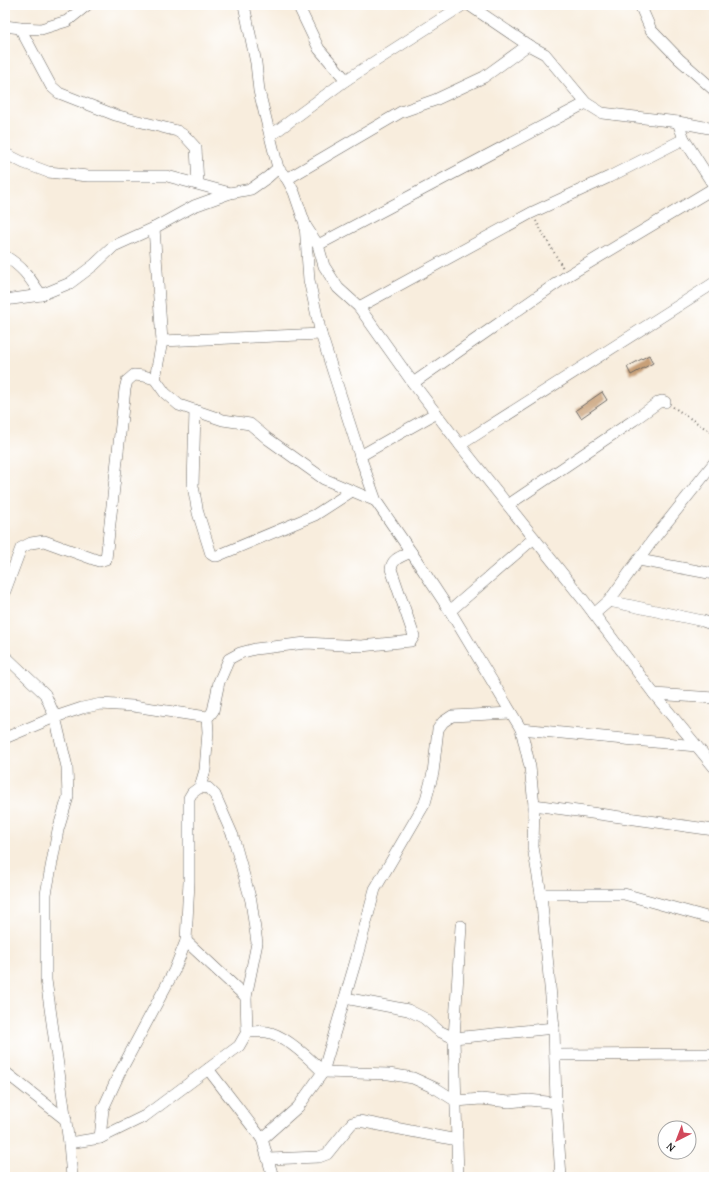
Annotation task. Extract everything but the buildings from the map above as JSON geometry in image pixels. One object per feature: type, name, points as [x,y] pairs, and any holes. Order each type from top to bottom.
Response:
[{"type":"street","points":[[5,26],[41,29],[67,22],[87,5]]},
{"type":"street","points":[[244,5],[256,63],[259,91],[278,168],[287,179],[294,192],[305,224],[318,245],[324,266],[338,288],[359,307],[413,383],[460,445],[594,614],[654,694],[714,767]]},
{"type":"street","points":[[298,5],[319,49],[346,80]]},
{"type":"street","points":[[270,136],[346,80],[463,5]]},
{"type":"street","points":[[469,5],[528,45],[544,54],[586,103],[602,113],[678,122],[714,129]]},
{"type":"street","points":[[640,5],[651,30],[679,59],[714,90]]},
{"type":"street","points":[[20,28],[51,86],[59,93],[115,115],[176,131],[185,136],[196,148],[198,184]]},
{"type":"street","points":[[287,179],[400,112],[435,100],[484,77],[528,45]]},
{"type":"street","points":[[318,245],[586,103]]},
{"type":"street","points":[[413,383],[567,276],[714,187],[684,139],[678,122]]},
{"type":"street","points":[[359,307],[531,213],[609,177],[684,139]]},
{"type":"street","points":[[5,155],[48,172],[88,176],[167,176],[230,193]]},
{"type":"street","points":[[5,300],[40,295],[70,283],[94,265],[114,246],[154,228],[194,206],[230,193],[251,189],[268,178],[278,168]]},
{"type":"street","points":[[305,224],[309,280],[321,334],[376,501],[450,611],[520,729],[530,767],[534,805],[533,847],[541,894],[554,1028],[556,1103],[561,1177]]},
{"type":"street","points":[[154,228],[162,341],[155,379]]},
{"type":"street","points":[[5,256],[17,264],[27,274],[40,295]]},
{"type":"street","points":[[460,445],[714,283]]},
{"type":"street","points":[[162,341],[321,334]]},
{"type":"street","points":[[5,591],[21,548],[31,543],[44,541],[99,561],[106,559],[125,389],[128,381],[134,375],[155,379],[165,393],[179,406],[223,420],[250,424],[268,439],[324,479],[376,501]]},
{"type":"street","points":[[508,505],[659,402],[665,402]]},
{"type":"street","points":[[195,410],[193,486],[198,513],[211,554],[214,556],[315,515],[352,491]]},
{"type":"street","points":[[360,456],[436,413]]},
{"type":"street","points":[[594,614],[609,601],[652,541],[712,470]]},
{"type":"street","points":[[450,611],[534,538]]},
{"type":"street","points":[[5,738],[55,717],[82,708],[102,704],[133,706],[210,716],[213,711],[219,682],[229,659],[240,653],[255,649],[306,643],[361,646],[411,641],[414,636],[391,569],[392,563],[396,559],[411,552]]},
{"type":"street","points":[[639,560],[714,574]]},
{"type":"street","points":[[609,601],[703,621],[714,625]]},
{"type":"street","points":[[5,656],[45,694],[55,717],[67,767],[68,797],[58,830],[46,894],[46,980],[66,1120],[72,1177]]},
{"type":"street","points":[[654,694],[714,698]]},
{"type":"street","points":[[262,1139],[298,1107],[323,1072],[376,890],[425,803],[433,773],[438,729],[443,722],[452,716],[511,713]]},
{"type":"street","points":[[100,1138],[103,1109],[119,1074],[174,971],[186,942],[189,882],[189,798],[192,793],[200,787],[205,770],[208,732],[207,716]]},
{"type":"street","points":[[520,729],[696,746]]},
{"type":"street","points":[[69,1144],[100,1138],[145,1116],[239,1046],[248,1032],[246,997],[257,943],[251,902],[232,836],[215,795],[208,788],[200,787]]},
{"type":"street","points":[[534,805],[714,830]]},
{"type":"street","points":[[541,894],[624,894],[714,919]]},
{"type":"street","points":[[458,1177],[454,1038],[461,926]]},
{"type":"street","points":[[186,942],[246,997]]},
{"type":"street","points":[[345,998],[408,1010],[424,1018],[439,1031],[454,1038],[554,1028]]},
{"type":"street","points":[[248,1032],[268,1032],[287,1041],[323,1072],[389,1074],[413,1078],[456,1101],[481,1099],[509,1102],[529,1100],[556,1103]]},
{"type":"street","points":[[555,1055],[714,1054]]},
{"type":"street","points":[[208,1069],[262,1139],[273,1177]]},
{"type":"street","points":[[5,1072],[66,1120]]},
{"type":"street","points":[[268,1159],[319,1158],[327,1154],[352,1123],[359,1121],[457,1140]]},
{"type":"path","points":[[531,213],[567,276]]},
{"type":"path","points":[[665,402],[714,434]]}]
